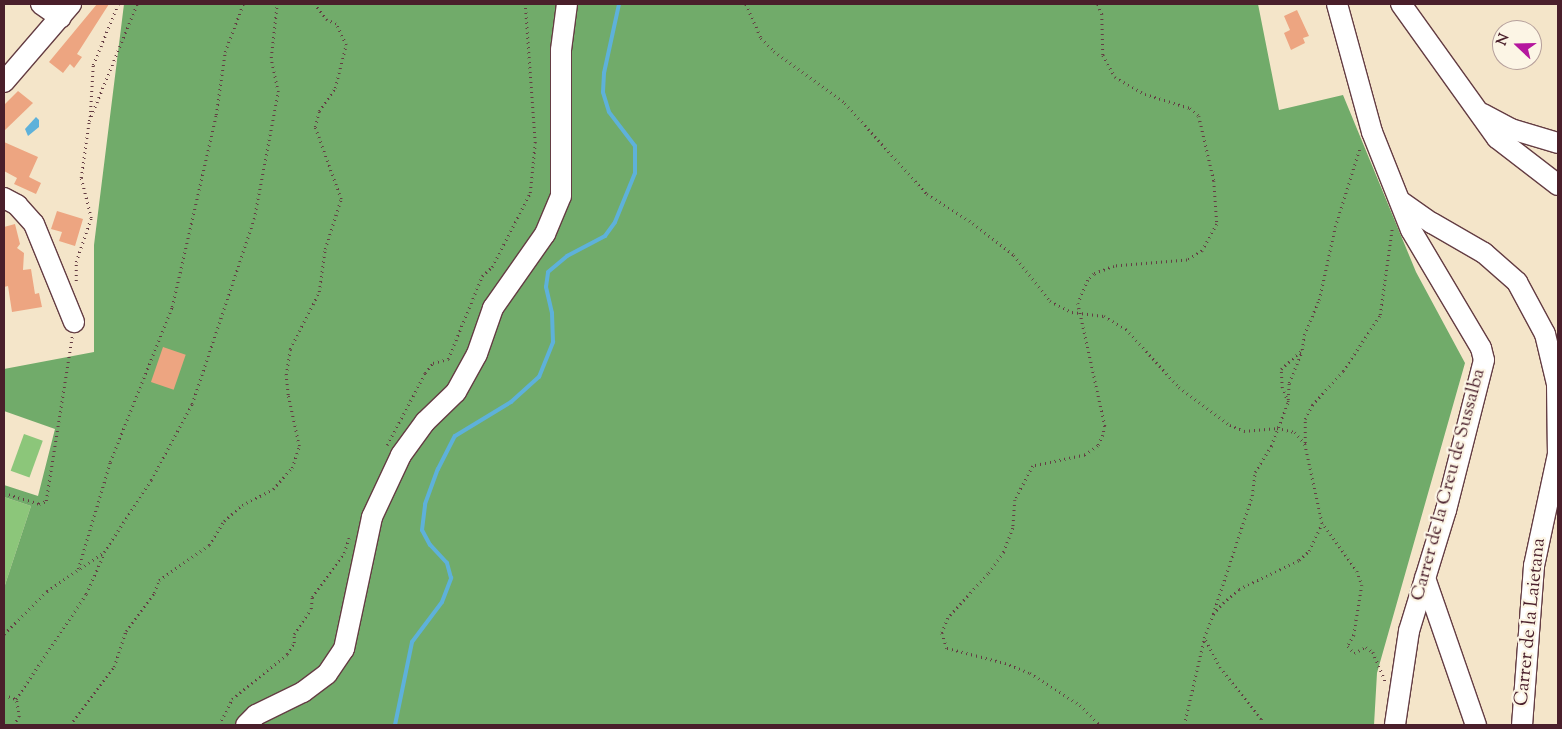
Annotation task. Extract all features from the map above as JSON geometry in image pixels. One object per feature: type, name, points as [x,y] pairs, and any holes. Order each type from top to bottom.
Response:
[{"type":"street","points":[[4,82],[66,11],[41,4]]},
{"type":"street","points":[[246,725],[256,715],[303,692],[327,674],[344,648],[372,517],[401,455],[425,422],[456,392],[477,354],[492,308],[545,234],[561,196],[561,50],[567,4]]},
{"type":"street","name":"Carrer de la Creu de Sussalba","points":[[1337,4],[1368,119],[1418,245],[1481,348],[1484,360],[1425,578],[1408,631],[1394,725]]},
{"type":"street","points":[[1402,4],[1482,114],[1497,138],[1558,185]]},
{"type":"street","points":[[1482,114],[1511,129],[1558,143]]},
{"type":"street","points":[[4,198],[17,205],[34,224],[73,329]]},
{"type":"street","name":"Carrer de la Laietana","points":[[1400,201],[1432,224],[1484,253],[1517,282],[1545,334],[1557,384],[1558,454],[1534,566],[1522,725]]},
{"type":"street","points":[[1425,578],[1476,725]]},
{"type":"path","points":[[76,288],[76,262],[91,218],[81,178],[94,65],[118,4]]},
{"type":"path","points":[[89,121],[137,4]]},
{"type":"path","points":[[77,570],[110,462],[172,307],[216,115],[225,52],[243,4]]},
{"type":"path","points":[[13,725],[19,717],[16,699],[82,601],[104,552],[151,480],[192,404],[254,219],[278,92],[272,58],[277,4]]},
{"type":"path","points":[[70,725],[114,667],[126,631],[154,593],[158,580],[209,545],[224,521],[242,505],[274,489],[292,468],[299,446],[287,388],[290,349],[319,292],[325,249],[341,199],[323,156],[315,127],[319,112],[335,88],[346,45],[336,24],[327,20],[314,4]]},
{"type":"path","points":[[385,449],[425,373],[433,363],[448,359],[482,276],[492,267],[530,193],[535,143],[531,47],[525,4]]},
{"type":"path","points":[[746,4],[761,38],[774,51],[845,103],[927,194],[973,223],[1014,254],[1050,301],[1079,313],[1104,316],[1126,329],[1180,387],[1230,425],[1244,431],[1277,428],[1295,432],[1305,444]]},
{"type":"path","points":[[1098,4],[1102,14],[1103,55],[1115,77],[1145,94],[1190,108],[1199,116],[1214,181],[1217,224],[1202,251],[1187,260],[1114,266],[1094,274],[1082,288],[1079,313],[1105,426],[1103,436],[1098,446],[1086,455],[1033,466],[1015,500],[1013,528],[1004,552],[988,574],[948,618],[942,634],[947,648],[1030,673],[1080,706],[1100,725]]},
{"type":"path","points":[[1184,725],[1204,638],[1252,496],[1255,472],[1271,446],[1288,402],[1290,383],[1302,350],[1304,335],[1319,300],[1335,227],[1368,119]]},
{"type":"path","points":[[1398,689],[1384,682],[1373,652],[1366,647],[1354,653],[1348,646],[1354,635],[1362,585],[1357,571],[1322,522],[1305,444],[1306,419],[1312,405],[1342,371],[1380,315],[1393,223],[1400,201]]},
{"type":"path","points":[[4,493],[39,504],[46,501],[73,329]]},
{"type":"path","points":[[1288,402],[1282,388],[1281,369],[1302,350]]},
{"type":"path","points":[[1213,614],[1239,589],[1299,560],[1309,551],[1322,522]]},
{"type":"path","points":[[219,725],[232,699],[287,654],[294,643],[294,634],[311,609],[312,597],[344,553],[350,533]]},
{"type":"path","points":[[4,634],[47,591],[104,552]]},
{"type":"path","points":[[1204,638],[1220,668],[1261,719],[1262,725]]},
{"type":"path","points":[[4,695],[16,699]]},
{"type":"green space","points":[[124,4],[1258,4],[1279,110],[1343,95],[1416,272],[1465,363],[1377,673],[1374,725],[4,725],[4,588],[31,506],[4,497],[4,485],[38,496],[55,429],[4,411],[4,369],[94,352],[94,245]]},
{"type":"green space","points":[[24,434],[43,441],[29,477],[11,471]]},
{"type":"green space","points":[[4,497],[31,506],[4,588]]},
{"type":"water","points":[[36,117],[39,120],[39,127],[28,136],[25,129]]},
{"type":"building","points":[[97,4],[109,4],[77,54],[82,57],[74,68],[70,64],[63,73],[49,62]]},
{"type":"building","points":[[1297,10],[1309,36],[1303,38],[1305,43],[1291,50],[1284,33],[1290,30],[1284,16]]},
{"type":"building","points":[[18,91],[33,103],[4,131],[4,105]]},
{"type":"building","points":[[4,142],[38,157],[29,177],[41,183],[36,194],[14,184],[17,178],[4,171]]},
{"type":"building","points":[[57,211],[83,219],[75,246],[59,241],[62,232],[51,229]]},
{"type":"building","points":[[15,224],[20,244],[17,248],[24,253],[23,270],[31,269],[35,294],[39,293],[42,307],[12,312],[8,286],[4,287],[4,227]]},
{"type":"building","points":[[163,347],[186,355],[174,390],[151,382]]},
{"type":"waterway","points":[[395,725],[412,642],[442,602],[451,578],[447,563],[430,545],[422,530],[425,504],[438,469],[455,436],[511,402],[539,377],[553,342],[552,313],[546,287],[548,272],[567,256],[605,236],[615,222],[635,173],[635,146],[609,112],[603,92],[604,73],[619,4]]}]
